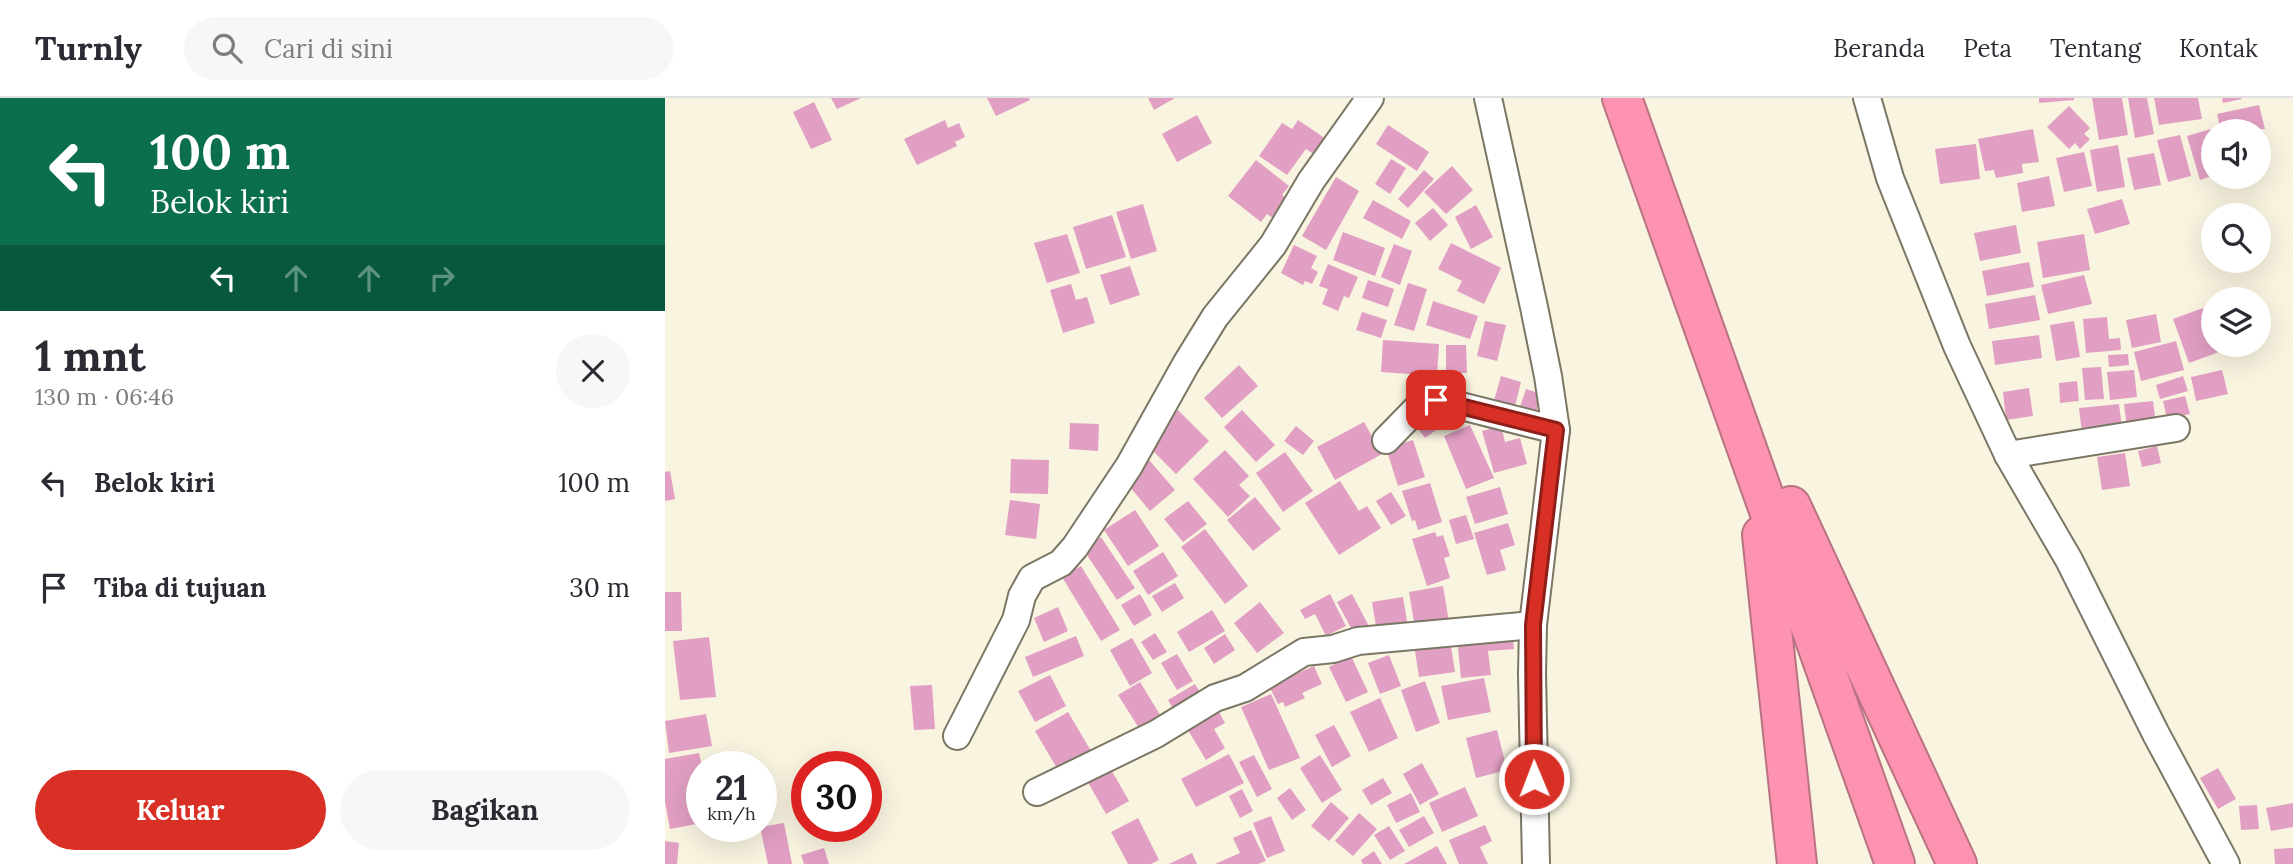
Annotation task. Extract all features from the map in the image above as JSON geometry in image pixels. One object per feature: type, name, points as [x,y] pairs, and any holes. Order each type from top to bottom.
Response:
[{"type":"highway","points":[[1622,98],[1915,864]]},
{"type":"highway","points":[[1647,98],[1833,687],[1895,864]]},
{"type":"highway","points":[[1771,486],[1797,864]]},
{"type":"highway","points":[[1771,486],[1957,864]]},
{"type":"street","points":[[957,736],[1016,620],[1022,596],[1032,578],[1061,562],[1075,547],[1129,466],[1186,363],[1215,317],[1273,245],[1311,181],[1370,98]]},
{"type":"street","points":[[1488,98],[1548,376],[1556,430],[1533,625],[1536,864]]},
{"type":"street","points":[[1867,98],[1889,178],[1957,346],[2008,455],[2069,560],[2156,734],[2226,864]]},
{"type":"street","points":[[1386,440],[1426,400],[1436,400],[1556,430]]},
{"type":"street","points":[[2008,455],[2176,428]]},
{"type":"street","points":[[1037,792],[1156,734],[1215,698],[1245,688],[1304,652],[1333,649],[1357,641],[1533,625]]},
{"type":"building","points":[[831,98],[861,98],[837,109]]},
{"type":"building","points":[[987,98],[1029,98],[1030,100],[996,116]]},
{"type":"building","points":[[1148,98],[1175,98],[1154,110]]},
{"type":"building","points":[[2039,98],[2074,98],[2074,100],[2039,103]]},
{"type":"building","points":[[2092,98],[2122,98],[2128,135],[2099,140]]},
{"type":"building","points":[[2128,98],[2147,98],[2154,134],[2135,138]]},
{"type":"building","points":[[2154,98],[2198,98],[2202,119],[2159,125]]},
{"type":"building","points":[[2222,98],[2241,98],[2242,99],[2223,103]]},
{"type":"building","points":[[814,102],[832,140],[811,149],[793,112]]},
{"type":"building","points":[[2259,105],[2262,119],[2218,119],[2217,114]]},
{"type":"building","points":[[2069,106],[2090,128],[2084,134],[2090,139],[2080,149],[2075,143],[2069,149],[2047,127]]},
{"type":"building","points":[[1197,115],[1212,143],[1177,162],[1162,134]]},
{"type":"building","points":[[945,120],[948,128],[959,123],[965,137],[955,142],[957,146],[917,165],[904,139]]},
{"type":"building","points":[[1298,120],[1332,143],[1321,159],[1306,149],[1287,175],[1259,156],[1282,123],[1292,129]]},
{"type":"building","points":[[1388,125],[1429,152],[1417,171],[1376,144]]},
{"type":"building","points":[[2033,129],[2039,162],[2022,164],[2023,173],[1996,178],[1994,170],[1985,171],[1978,139]]},
{"type":"building","points":[[2201,132],[2200,180],[2187,136]]},
{"type":"building","points":[[2180,135],[2191,176],[2168,182],[2157,140]]},
{"type":"building","points":[[1976,144],[1980,179],[1940,184],[1935,149]]},
{"type":"building","points":[[2118,145],[2125,187],[2097,192],[2090,150]]},
{"type":"building","points":[[2084,152],[2092,186],[2064,192],[2056,158]]},
{"type":"building","points":[[2154,153],[2161,185],[2134,190],[2127,158]]},
{"type":"building","points":[[1391,159],[1406,168],[1390,194],[1375,184]]},
{"type":"building","points":[[1256,160],[1289,186],[1282,195],[1292,202],[1277,221],[1267,214],[1261,222],[1228,196]]},
{"type":"building","points":[[1452,166],[1473,190],[1446,214],[1424,192]]},
{"type":"building","points":[[1424,170],[1434,179],[1408,208],[1398,199]]},
{"type":"building","points":[[2049,176],[2055,206],[2022,212],[2017,183]]},
{"type":"building","points":[[1336,177],[1359,191],[1326,250],[1302,236]]},
{"type":"building","points":[[2122,199],[2130,224],[2095,234],[2087,209]]},
{"type":"building","points":[[1373,200],[1411,221],[1402,239],[1363,218]]},
{"type":"building","points":[[1143,204],[1157,251],[1131,259],[1116,212]]},
{"type":"building","points":[[1476,205],[1493,237],[1471,249],[1455,217]]},
{"type":"building","points":[[1433,208],[1448,225],[1430,241],[1415,223]]},
{"type":"building","points":[[1112,215],[1126,257],[1086,269],[1073,227]]},
{"type":"building","points":[[2016,225],[2021,253],[1980,261],[1974,233]]},
{"type":"building","points":[[1343,232],[1385,248],[1375,276],[1333,260]]},
{"type":"building","points":[[1067,234],[1080,273],[1047,283],[1034,243]]},
{"type":"building","points":[[2084,234],[2090,270],[2043,278],[2037,242]]},
{"type":"building","points":[[1451,243],[1501,268],[1484,304],[1457,291],[1462,281],[1438,269]]},
{"type":"building","points":[[1394,244],[1412,251],[1400,285],[1381,277]]},
{"type":"building","points":[[1294,245],[1317,256],[1311,268],[1318,272],[1312,284],[1305,281],[1303,285],[1281,273]]},
{"type":"building","points":[[2029,262],[2034,287],[1987,296],[1982,271]]},
{"type":"building","points":[[1328,264],[1358,277],[1349,298],[1344,296],[1338,311],[1322,304],[1328,289],[1319,286]]},
{"type":"building","points":[[1130,266],[1140,295],[1110,305],[1100,275]]},
{"type":"building","points":[[2084,275],[2092,304],[2048,314],[2041,285]]},
{"type":"building","points":[[1368,280],[1394,289],[1388,307],[1362,298]]},
{"type":"building","points":[[1408,283],[1427,289],[1414,331],[1394,325]]},
{"type":"building","points":[[1071,284],[1076,300],[1087,297],[1095,323],[1063,333],[1050,290]]},
{"type":"building","points":[[2035,295],[2040,320],[1989,329],[1985,304]]},
{"type":"building","points":[[1433,301],[1478,316],[1470,339],[1426,325]]},
{"type":"building","points":[[2201,309],[2201,357],[2205,357],[2189,363],[2173,319]]},
{"type":"building","points":[[1362,312],[1387,320],[1381,338],[1356,330]]},
{"type":"building","points":[[2156,314],[2161,342],[2132,348],[2126,320]]},
{"type":"building","points":[[2107,317],[2109,339],[2120,338],[2121,350],[2086,353],[2083,319]]},
{"type":"building","points":[[1485,321],[1506,325],[1497,361],[1477,356]]},
{"type":"building","points":[[2074,321],[2080,357],[2056,361],[2050,325]]},
{"type":"building","points":[[2039,335],[2042,358],[1995,365],[1992,341]]},
{"type":"building","points":[[1383,340],[1439,344],[1437,376],[1381,372]]},
{"type":"building","points":[[2176,341],[2184,370],[2141,381],[2134,352]]},
{"type":"building","points":[[1446,345],[1466,345],[1467,373],[1446,373]]},
{"type":"building","points":[[2128,354],[2129,365],[2109,367],[2108,355]]},
{"type":"building","points":[[1239,365],[1258,386],[1222,418],[1204,398]]},
{"type":"building","points":[[2101,367],[2104,399],[2085,400],[2082,368]]},
{"type":"building","points":[[2134,370],[2137,397],[2110,400],[2107,372]]},
{"type":"building","points":[[2222,370],[2228,394],[2196,401],[2191,377]]},
{"type":"building","points":[[1501,376],[1521,382],[1514,410],[1493,404]]},
{"type":"building","points":[[2183,376],[2188,391],[2160,399],[2156,385]]},
{"type":"building","points":[[2077,381],[2079,401],[2060,403],[2059,383]]},
{"type":"building","points":[[2029,388],[2033,416],[2006,420],[2003,392]]},
{"type":"building","points":[[1526,389],[1542,394],[1535,415],[1519,410]]},
{"type":"building","points":[[2185,396],[2190,414],[2167,419],[2163,401]]},
{"type":"building","points":[[2153,401],[2156,425],[2127,428],[2124,404]]},
{"type":"building","points":[[2119,404],[2122,428],[2082,433],[2079,408]]},
{"type":"building","points":[[1436,407],[1447,422],[1425,438],[1414,423]]},
{"type":"building","points":[[1178,410],[1209,441],[1176,474],[1145,443]]},
{"type":"building","points":[[1242,410],[1275,445],[1256,462],[1224,427]]},
{"type":"building","points":[[1364,422],[1382,454],[1335,480],[1317,447]]},
{"type":"building","points":[[1070,423],[1099,424],[1098,451],[1069,449]]},
{"type":"building","points":[[1470,425],[1494,478],[1466,489],[1444,436]]},
{"type":"building","points":[[1296,426],[1314,441],[1303,455],[1284,441]]},
{"type":"building","points":[[1501,426],[1505,442],[1520,438],[1527,464],[1494,473],[1482,431]]},
{"type":"building","points":[[1413,440],[1425,477],[1398,486],[1386,448]]},
{"type":"building","points":[[2157,446],[2161,463],[2142,467],[2138,451]]},
{"type":"building","points":[[1225,450],[1249,476],[1239,485],[1250,496],[1228,517],[1193,479]]},
{"type":"building","points":[[1285,452],[1313,491],[1283,512],[1256,473]]},
{"type":"building","points":[[2125,453],[2130,486],[2102,490],[2097,457]]},
{"type":"building","points":[[1011,459],[1049,460],[1048,494],[1010,493]]},
{"type":"building","points":[[1149,460],[1175,490],[1150,511],[1125,481]]},
{"type":"building","points":[[670,471],[675,499],[665,501],[665,472]]},
{"type":"building","points":[[1340,481],[1359,511],[1367,506],[1381,528],[1339,555],[1305,503]]},
{"type":"building","points":[[1430,483],[1442,522],[1418,530],[1415,520],[1412,521],[1402,491]]},
{"type":"building","points":[[1500,487],[1508,514],[1475,524],[1466,497]]},
{"type":"building","points":[[1391,492],[1406,516],[1391,525],[1376,501]]},
{"type":"building","points":[[1255,497],[1281,529],[1253,551],[1227,520]]},
{"type":"building","points":[[1010,500],[1040,504],[1036,539],[1005,535]]},
{"type":"building","points":[[1188,501],[1207,524],[1183,542],[1164,519]]},
{"type":"building","points":[[1135,510],[1159,546],[1128,566],[1104,530]]},
{"type":"building","points":[[1466,515],[1474,539],[1456,544],[1449,520]]},
{"type":"building","points":[[1508,523],[1515,545],[1500,550],[1506,570],[1487,575],[1474,533]]},
{"type":"building","points":[[1205,529],[1248,586],[1225,604],[1181,547]]},
{"type":"building","points":[[1435,532],[1437,537],[1443,535],[1450,556],[1444,558],[1450,578],[1427,586],[1412,539]]},
{"type":"building","points":[[1101,537],[1135,588],[1117,600],[1083,549]]},
{"type":"building","points":[[1163,552],[1178,576],[1148,595],[1133,571]]},
{"type":"building","points":[[1081,566],[1120,630],[1101,641],[1062,577]]},
{"type":"building","points":[[1175,583],[1184,598],[1162,612],[1152,596]]},
{"type":"building","points":[[1443,586],[1449,622],[1415,628],[1409,592]]},
{"type":"building","points":[[665,592],[681,592],[682,631],[665,631]]},
{"type":"building","points":[[1140,594],[1152,615],[1134,626],[1121,605]]},
{"type":"building","points":[[1330,594],[1346,626],[1326,636],[1315,614],[1305,619],[1300,610]]},
{"type":"building","points":[[1352,594],[1372,632],[1357,639],[1337,602]]},
{"type":"building","points":[[1403,597],[1409,633],[1378,638],[1372,602]]},
{"type":"building","points":[[1260,602],[1284,633],[1257,653],[1234,623]]},
{"type":"building","points":[[1058,607],[1068,631],[1044,642],[1034,618]]},
{"type":"building","points":[[1212,610],[1225,631],[1189,652],[1177,632]]},
{"type":"building","points":[[1512,632],[1514,649],[1488,651],[1491,675],[1461,678],[1457,638]]},
{"type":"building","points":[[1155,633],[1167,652],[1153,660],[1141,642]]},
{"type":"building","points":[[1225,634],[1235,650],[1214,664],[1204,648]]},
{"type":"building","points":[[1076,636],[1084,656],[1033,677],[1025,657]]},
{"type":"building","points":[[709,637],[716,697],[680,700],[673,641]]},
{"type":"building","points":[[1132,638],[1152,673],[1130,686],[1110,650]]},
{"type":"building","points":[[1450,640],[1455,672],[1419,677],[1414,645]]},
{"type":"building","points":[[1177,654],[1193,681],[1177,690],[1161,663]]},
{"type":"building","points":[[1389,655],[1401,686],[1380,694],[1368,663]]},
{"type":"building","points":[[1351,656],[1368,692],[1346,702],[1329,667]]},
{"type":"building","points":[[1314,666],[1322,684],[1302,693],[1305,698],[1285,707],[1283,702],[1278,704],[1269,686]]},
{"type":"building","points":[[1050,675],[1066,706],[1035,722],[1018,691]]},
{"type":"building","points":[[1484,678],[1491,712],[1448,720],[1441,686]]},
{"type":"building","points":[[1425,681],[1440,723],[1416,732],[1401,690]]},
{"type":"building","points":[[1140,682],[1165,723],[1144,736],[1118,695]]},
{"type":"building","points":[[1195,684],[1205,701],[1178,717],[1168,700]]},
{"type":"building","points":[[932,685],[935,729],[914,730],[910,686]]},
{"type":"building","points":[[1271,694],[1300,758],[1269,770],[1241,707]]},
{"type":"building","points":[[1380,698],[1398,738],[1369,752],[1350,712]]},
{"type":"building","points":[[1214,703],[1225,723],[1214,729],[1225,748],[1206,760],[1183,722]]},
{"type":"building","points":[[1068,712],[1091,751],[1058,770],[1035,731]]},
{"type":"building","points":[[706,714],[712,746],[669,753],[665,721]]},
{"type":"building","points":[[1334,725],[1351,756],[1332,767],[1315,735]]},
{"type":"building","points":[[1497,730],[1507,770],[1476,778],[1466,738]]},
{"type":"building","points":[[1229,754],[1244,783],[1196,807],[1181,779]]},
{"type":"building","points":[[686,755],[686,826],[670,829],[665,802],[665,759]]},
{"type":"building","points":[[1254,755],[1272,789],[1257,797],[1239,762]]},
{"type":"building","points":[[1320,755],[1342,790],[1322,803],[1300,768]]},
{"type":"building","points":[[1422,763],[1439,794],[1420,805],[1403,774]]},
{"type":"building","points":[[1109,766],[1129,801],[1106,814],[1086,779]]},
{"type":"building","points":[[2218,768],[2236,799],[2218,809],[2200,778]]},
{"type":"building","points":[[1383,778],[1392,793],[1371,805],[1362,790]]},
{"type":"building","points":[[1465,787],[1478,816],[1442,832],[1429,803]]},
{"type":"building","points":[[1290,788],[1306,810],[1292,820],[1277,798]]},
{"type":"building","points":[[1242,789],[1253,811],[1240,818],[1229,796]]},
{"type":"building","points":[[1411,793],[1420,812],[1396,823],[1387,805]]},
{"type":"building","points":[[1331,802],[1349,818],[1329,841],[1311,826]]},
{"type":"building","points":[[2293,803],[2293,827],[2271,831],[2266,808]]},
{"type":"building","points":[[2257,805],[2259,829],[2241,830],[2239,806]]},
{"type":"building","points":[[1359,813],[1377,829],[1353,856],[1335,841]]},
{"type":"building","points":[[1271,816],[1285,851],[1267,858],[1253,823]]},
{"type":"building","points":[[1424,816],[1434,833],[1409,847],[1399,830]]},
{"type":"building","points":[[1138,818],[1159,860],[1151,864],[1128,864],[1111,832]]},
{"type":"building","points":[[784,823],[792,864],[768,864],[763,842],[777,842],[777,824]]},
{"type":"building","points":[[1485,825],[1492,841],[1480,847],[1488,864],[1459,864],[1449,840]]},
{"type":"building","points":[[1389,826],[1405,851],[1390,860],[1374,835]]},
{"type":"building","points":[[1251,830],[1266,861],[1258,864],[1215,864],[1240,853],[1233,838]]},
{"type":"building","points":[[665,841],[679,843],[677,864],[665,864]]},
{"type":"building","points":[[1437,846],[1447,864],[1404,864]]},
{"type":"building","points":[[824,848],[829,864],[804,864],[801,855]]},
{"type":"building","points":[[2293,848],[2293,864],[2275,864],[2274,849]]},
{"type":"building","points":[[1374,851],[1382,864],[1363,864],[1361,860]]},
{"type":"building","points":[[1192,853],[1197,864],[1169,864]]},
{"type":"route","points":[[1436,400],[1556,430],[1533,625],[1534,779]]}]
